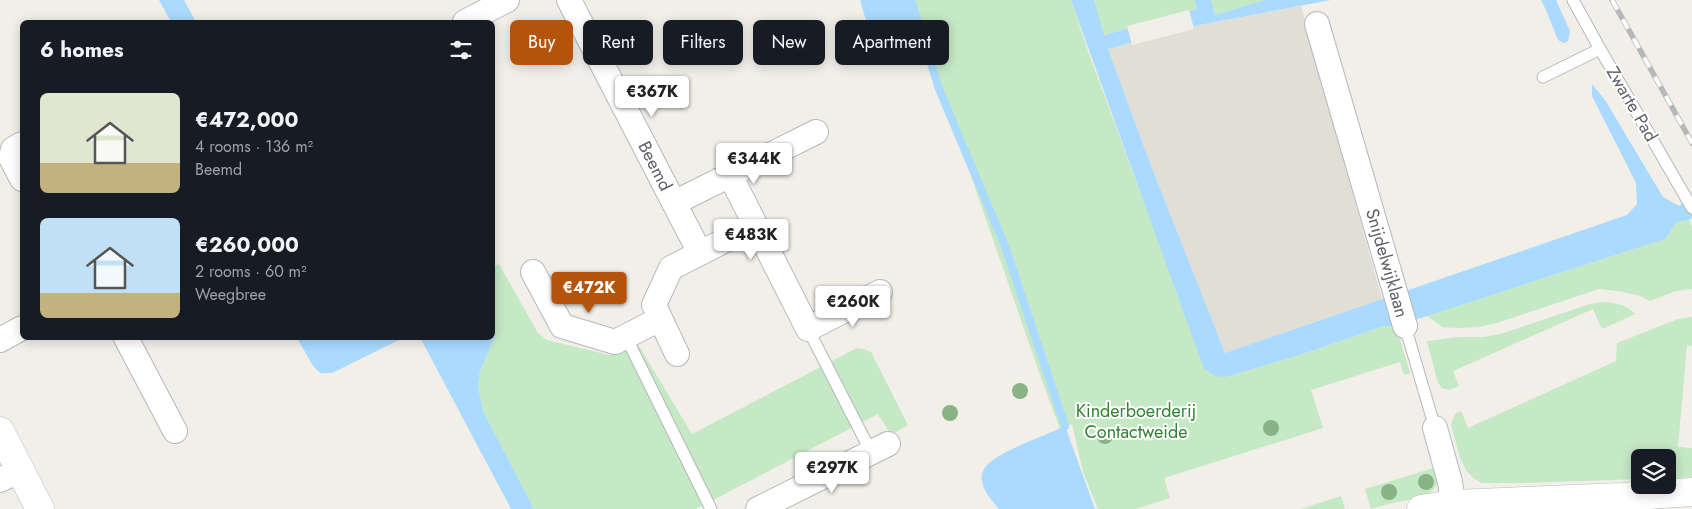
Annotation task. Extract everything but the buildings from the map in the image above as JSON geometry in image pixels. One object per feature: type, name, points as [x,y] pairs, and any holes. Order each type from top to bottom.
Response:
[{"type":"street","points":[[468,20],[507,0]]},
{"type":"street","name":"Beemd","points":[[569,0],[700,253]]},
{"type":"street","name":"Snijdelwijklaan","points":[[1316,24],[1405,326]]},
{"type":"street","points":[[674,203],[816,132]]},
{"type":"street","points":[[20,145],[13,149],[11,158],[20,175]]},
{"type":"street","points":[[730,175],[808,329],[880,292]]},
{"type":"street","points":[[677,354],[654,305],[671,268],[755,225]]},
{"type":"street","points":[[533,272],[562,326],[616,342],[660,319]]},
{"type":"street","points":[[0,340],[20,329]]},
{"type":"street","points":[[127,340],[175,431]]},
{"type":"street","name":"Snijdelwijklaan","points":[[1435,428],[1450,482],[1452,504]]},
{"type":"street","points":[[0,431],[10,475],[40,509]]},
{"type":"street","points":[[758,509],[880,448]]},
{"type":"street","points":[[1421,509],[1452,504],[1612,498],[1692,492]]},
{"type":"lane","name":"Zwarte Pad","points":[[1573,0],[1692,208]]},
{"type":"lane","points":[[1543,77],[1600,50]]},
{"type":"lane","name":"Snijdelwijklaan","points":[[1405,326],[1435,428]]},
{"type":"lane","points":[[808,329],[880,448]]},
{"type":"lane","points":[[626,337],[711,509]]},
{"type":"shaded area","points":[[1301,6],[1382,299],[1225,353],[1150,163],[1108,49],[1194,26]]},
{"type":"green space","name":"Kinderboerderij Contactweide","points":[[910,0],[1071,0],[1139,189],[1226,377],[1300,355],[1384,326],[1396,326],[1410,373],[1404,375],[1400,362],[1311,390],[1323,428],[1164,478],[1170,498],[1136,509],[1098,509],[1083,472],[1072,424],[1060,429],[933,65],[949,65],[949,20],[917,20]]},
{"type":"green space","points":[[1094,0],[1195,0],[1197,9],[1103,35]]},
{"type":"green space","points":[[1211,0],[1265,0],[1215,15]]},
{"type":"green space","points":[[1689,220],[1692,227],[1692,289],[1676,291],[1650,301],[1640,296],[1599,289],[1497,323],[1478,327],[1443,327],[1427,316],[1665,239],[1677,222]]},
{"type":"green space","points":[[499,264],[538,333],[547,340],[609,355],[636,341],[692,434],[857,348],[871,352],[908,425],[891,435],[878,414],[696,509],[534,509],[483,411],[478,386],[480,371],[493,340],[495,340],[495,266]]},
{"type":"green space","points":[[1600,302],[1619,304],[1635,314],[1602,329],[1593,309],[1453,371],[1459,386],[1449,390],[1442,388],[1438,383],[1427,341],[1459,337],[1484,337],[1504,333]]},
{"type":"green space","points":[[1692,317],[1692,346],[1687,345],[1678,447],[1692,448],[1692,477],[1676,478],[1676,449],[1631,449],[1631,479],[1482,483],[1472,477],[1466,470],[1460,458],[1451,425],[1455,414],[1461,411],[1468,428],[1616,361],[1617,343],[1678,319]]},
{"type":"green space","points":[[1437,467],[1437,485],[1428,494],[1371,509],[1365,489]]},
{"type":"green space","points":[[1341,496],[1345,509],[1301,509]]},
{"type":"water","points":[[159,0],[184,0],[195,20],[170,20]]},
{"type":"water","points":[[860,0],[910,0],[916,20],[866,20]]},
{"type":"water","points":[[1071,0],[1094,0],[1104,35],[1197,9],[1195,0],[1211,0],[1215,15],[1265,0],[1331,0],[1194,26],[1108,49],[1150,163],[1225,353],[1627,215],[1637,204],[1636,183],[1592,96],[1592,84],[1605,100],[1663,197],[1679,206],[1692,196],[1692,218],[1677,222],[1665,239],[1396,326],[1384,326],[1300,355],[1226,377],[1215,376],[1204,369]]},
{"type":"water","points":[[1541,0],[1556,0],[1570,31],[1568,41],[1564,43],[1558,40]]},
{"type":"water","points":[[298,340],[399,340],[332,373],[320,373],[313,366]]},
{"type":"water","points":[[421,340],[493,340],[480,371],[478,386],[483,411],[534,509],[511,509]]},
{"type":"water","points":[[1065,426],[1095,509],[999,509],[983,486],[983,471],[988,464],[1007,451]]},
{"type":"pier","points":[[1189,10],[1194,29],[1132,45],[1127,26]]},
{"type":"waterway","points":[[911,0],[939,89],[1005,246],[1065,426]]},
{"type":"railway","points":[[1612,0],[1692,143]]}]
